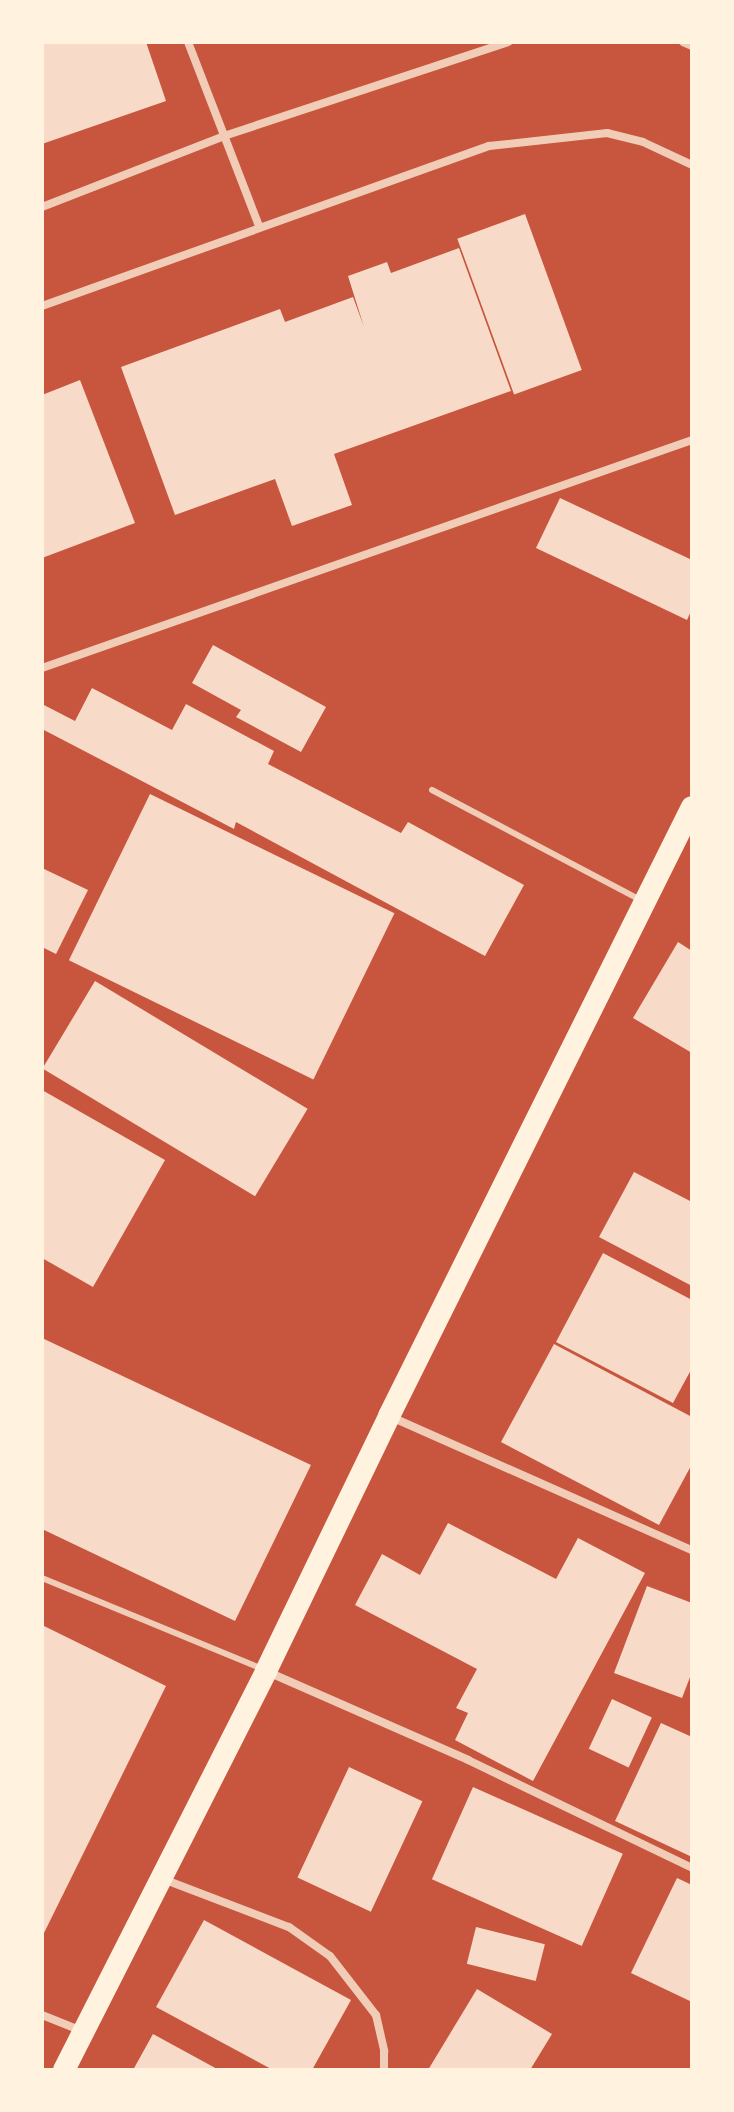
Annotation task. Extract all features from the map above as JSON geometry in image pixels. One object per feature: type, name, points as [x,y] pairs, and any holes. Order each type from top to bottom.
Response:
[{"type":"highway","points":[[64,2070],[266,1671],[642,901],[692,807]]},
{"type":"street","points":[[188,42],[259,226]]},
{"type":"street","points":[[42,207],[224,136],[509,42]]},
{"type":"street","points":[[683,42],[692,46]]},
{"type":"street","points":[[42,306],[489,146],[607,133],[643,142],[692,165]]},
{"type":"street","points":[[42,668],[692,440]]},
{"type":"street","points":[[389,1416],[692,1550]]},
{"type":"street","points":[[266,1671],[468,1760],[692,1868]]},
{"type":"street","points":[[162,1878],[289,1927],[330,1956],[376,2015],[384,2051],[384,2070]]},
{"type":"street","points":[[42,2015],[84,2032]]},
{"type":"lane","points":[[432,790],[642,901]]},
{"type":"lane","points":[[42,1578],[266,1671]]},
{"type":"building","points":[[42,42],[146,42],[166,101],[42,144]]},
{"type":"building","points":[[525,214],[582,370],[514,395],[457,239]]},
{"type":"building","points":[[459,248],[511,391],[334,454],[352,505],[292,526],[275,479],[175,515],[121,367],[280,309],[285,322],[353,297],[364,327],[348,276],[387,262],[391,273]]},
{"type":"building","points":[[80,380],[135,523],[42,558],[42,395]]},
{"type":"building","points":[[560,498],[692,560],[692,609],[687,620],[536,548]]},
{"type":"building","points":[[213,645],[326,707],[301,752],[236,717],[241,710],[192,683]]},
{"type":"building","points":[[92,688],[172,730],[186,704],[274,751],[268,764],[401,833],[408,822],[524,885],[485,956],[236,822],[234,829],[42,729],[42,704],[75,721]]},
{"type":"building","points":[[150,794],[394,913],[313,1080],[69,960]]},
{"type":"building","points":[[42,868],[88,890],[56,954],[42,947]]},
{"type":"building","points":[[678,942],[692,951],[692,1053],[633,1018]]},
{"type":"building","points":[[95,981],[308,1109],[255,1196],[42,1068]]},
{"type":"building","points":[[42,1090],[165,1160],[93,1287],[42,1258]]},
{"type":"building","points":[[634,1172],[692,1202],[692,1286],[599,1237]]},
{"type":"building","points":[[603,1253],[692,1300],[692,1368],[673,1403],[556,1342]]},
{"type":"building","points":[[42,1338],[311,1465],[235,1621],[42,1529]]},
{"type":"building","points":[[554,1344],[692,1417],[692,1464],[659,1525],[501,1442]]},
{"type":"building","points":[[448,1523],[556,1579],[578,1538],[645,1573],[533,1781],[455,1740],[468,1713],[456,1708],[477,1669],[355,1605],[382,1554],[420,1575]]},
{"type":"building","points":[[647,1586],[692,1603],[692,1672],[682,1698],[614,1673]]},
{"type":"building","points":[[42,1625],[166,1686],[42,1937]]},
{"type":"building","points":[[612,1699],[652,1718],[629,1767],[589,1749]]},
{"type":"building","points":[[661,1723],[692,1737],[692,1857],[615,1821]]},
{"type":"building","points":[[349,1767],[422,1801],[371,1912],[297,1878]]},
{"type":"building","points":[[473,1787],[623,1854],[582,1946],[432,1879]]},
{"type":"building","points":[[677,1878],[692,1885],[692,2002],[631,1973]]},
{"type":"building","points":[[204,1920],[351,2000],[312,2070],[273,2070],[156,2007]]},
{"type":"building","points":[[476,1927],[545,1944],[536,1981],[467,1964]]},
{"type":"building","points":[[477,1989],[552,2034],[530,2070],[428,2070]]},
{"type":"building","points":[[153,2034],[219,2070],[133,2070]]}]
